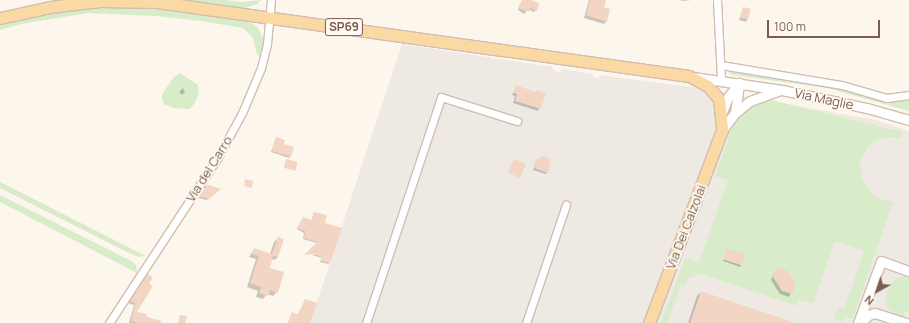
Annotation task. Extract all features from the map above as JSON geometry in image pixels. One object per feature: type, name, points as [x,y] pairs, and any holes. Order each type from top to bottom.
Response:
[{"type":"main road","name":"SP69","points":[[0,18],[50,7],[101,1],[157,2],[689,76]]},
{"type":"main road","points":[[689,76],[708,86],[719,99],[722,112],[722,130]]},
{"type":"main road","name":"Via Dei Calzolai","points":[[649,323],[722,130]]},
{"type":"street","name":"Via del Carro","points":[[109,323],[231,134],[248,100],[260,68],[267,44],[271,17],[271,0]]},
{"type":"street","points":[[717,0],[721,80]]},
{"type":"street","points":[[721,65],[842,86],[887,98],[909,95]]},
{"type":"street","name":"SP69","points":[[689,76],[739,83]]},
{"type":"street","points":[[722,112],[728,97],[739,83]]},
{"type":"street","points":[[735,113],[739,83]]},
{"type":"street","name":"Via Maglie","points":[[739,83],[782,90],[867,108],[909,120]]},
{"type":"street","points":[[722,130],[735,113],[750,101],[782,90]]},
{"type":"street","points":[[366,323],[441,97],[517,121]]},
{"type":"street","points":[[526,323],[566,205]]},
{"type":"street","points":[[859,323],[882,261],[909,271]]},
{"type":"street","points":[[859,323],[868,315],[875,313],[905,323]]},
{"type":"shaded area","points":[[402,44],[552,66],[554,71],[559,73],[562,69],[593,74],[593,77],[599,78],[600,75],[690,87],[876,120],[909,131],[909,323],[310,323]]},
{"type":"green space","points":[[186,0],[227,0],[240,2],[261,0],[257,4],[245,8]]},
{"type":"green space","points":[[100,7],[158,9],[243,20],[258,28],[263,38],[263,49],[260,56],[257,55],[253,38],[243,28],[201,21],[155,16],[88,13],[21,24],[0,30],[0,24],[45,14]]},
{"type":"green space","points":[[727,69],[832,87],[888,101],[897,101],[909,97],[909,111],[827,88],[733,75],[729,73]]},
{"type":"green space","points":[[180,73],[198,85],[199,93],[195,103],[190,109],[174,108],[164,104],[162,100],[162,94],[174,77]]},
{"type":"green space","points":[[763,100],[771,100],[903,132],[900,138],[890,137],[875,141],[868,146],[860,162],[862,178],[870,192],[878,198],[893,202],[853,319],[845,317],[843,322],[835,319],[834,315],[839,308],[844,309],[864,251],[835,241],[813,303],[799,300],[796,306],[701,274],[689,278],[685,286],[681,285],[667,323],[661,323],[685,258],[699,263],[728,180],[715,176],[732,129],[745,110],[753,104]]},
{"type":"green space","points":[[0,182],[146,256],[139,257],[129,253],[0,188]]},
{"type":"green space","points":[[0,195],[133,262],[136,265],[137,273],[0,202]]},
{"type":"green space","points":[[909,275],[909,313],[905,312],[903,318],[895,315],[888,308],[886,303],[887,291],[896,278]]},
{"type":"building","points":[[522,0],[531,0],[539,3],[537,11],[530,8],[529,12],[518,8]]},
{"type":"building","points":[[590,0],[606,0],[604,7],[610,9],[607,22],[586,15]]},
{"type":"building","points":[[743,7],[751,9],[748,20],[740,18]]},
{"type":"building","points":[[516,85],[535,92],[536,90],[546,93],[541,109],[515,101],[517,94],[514,93]]},
{"type":"building","points":[[276,137],[285,140],[284,144],[294,147],[291,157],[272,151]]},
{"type":"building","points":[[541,155],[550,159],[549,163],[551,163],[548,173],[534,168],[537,159],[540,160]]},
{"type":"building","points":[[286,159],[298,162],[295,171],[284,168]]},
{"type":"building","points":[[514,159],[526,164],[520,178],[508,173]]},
{"type":"building","points":[[245,179],[253,181],[252,188],[244,186]]},
{"type":"building","points":[[206,184],[221,189],[209,199],[198,196]]},
{"type":"building","points":[[314,212],[327,215],[325,223],[342,228],[330,263],[321,261],[322,257],[313,254],[304,255],[317,242],[304,238],[305,231],[297,228],[303,217],[312,220]]},
{"type":"building","points":[[278,237],[284,239],[278,257],[273,256],[270,268],[284,272],[278,293],[270,290],[268,296],[259,293],[261,287],[250,283],[259,256],[252,254],[254,248],[272,254]]},
{"type":"building","points":[[727,249],[745,255],[742,265],[724,259]]},
{"type":"building","points":[[777,267],[788,271],[796,284],[793,294],[782,291],[773,277]]},
{"type":"building","points":[[147,274],[153,277],[149,284],[153,286],[137,312],[147,314],[146,317],[162,321],[161,323],[139,323],[131,321],[135,303],[129,301]]},
{"type":"building","points":[[701,291],[792,322],[792,323],[690,323]]},
{"type":"building","points":[[305,299],[317,303],[310,323],[288,323],[292,312],[299,315]]},
{"type":"building","points":[[180,315],[187,316],[185,323],[178,323]]}]
